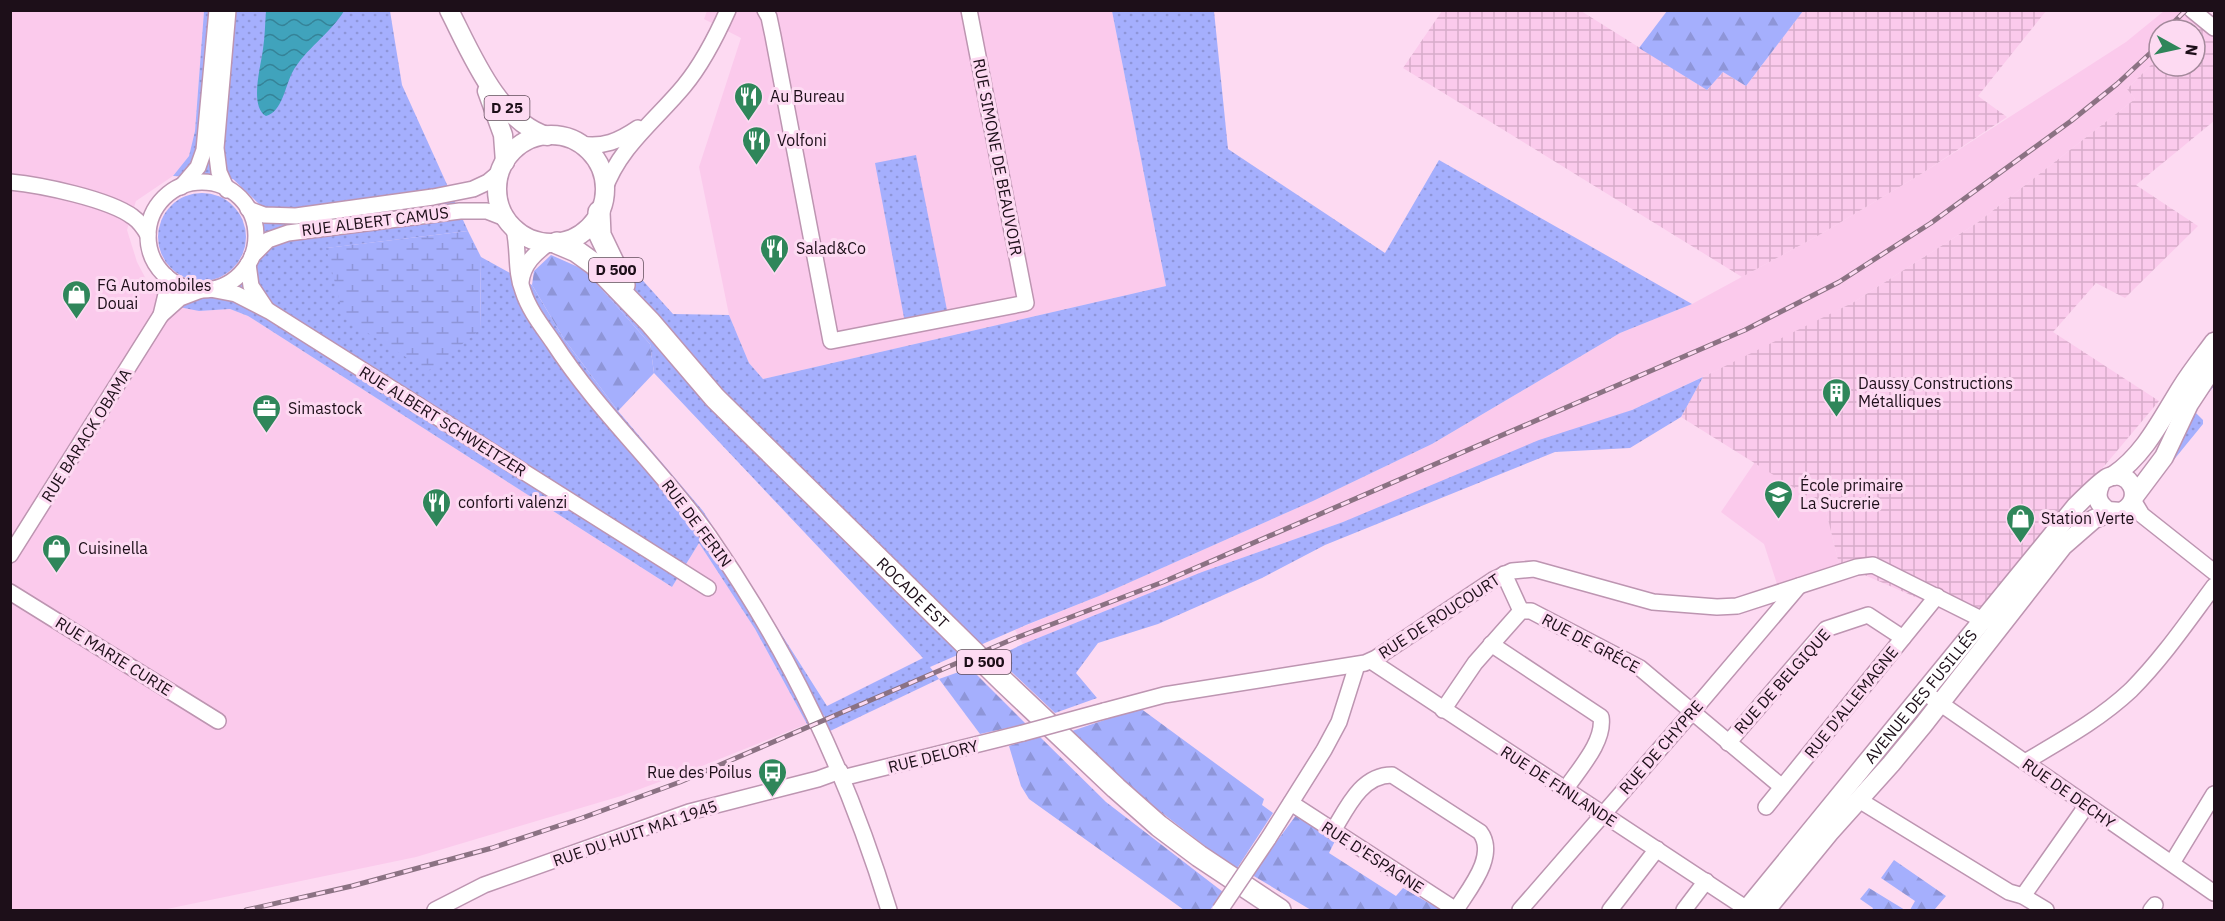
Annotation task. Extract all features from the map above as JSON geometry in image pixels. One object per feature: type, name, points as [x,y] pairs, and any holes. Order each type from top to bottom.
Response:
[{"type":"highway","name":"ROCADE EST","points":[[599,212],[599,230],[605,248],[627,289],[650,322]]},
{"type":"highway","name":"ROCADE EST","points":[[553,243],[576,251],[589,260],[650,322],[715,398],[1077,752],[1176,839],[1216,869],[1280,910]]},
{"type":"main road","name":"D 25","points":[[449,10],[478,67],[499,99],[518,121],[547,136]]},
{"type":"main road","name":"D 25","points":[[478,67],[503,135],[502,167]]},
{"type":"main road","points":[[547,136],[564,138],[580,144],[597,162],[603,176],[604,191],[599,212],[592,224],[582,233],[570,239],[553,243],[531,239],[510,224],[497,196],[502,167],[520,145],[530,140],[547,136]]},
{"type":"main road","name":"AVENUE DES FUSILLÉS","points":[[1747,910],[2076,506],[2130,463],[2146,444],[2191,372],[2214,342]]},
{"type":"main road","name":"AVENUE DES FUSILLÉS","points":[[1766,910],[1896,759],[2072,536],[2094,519],[2129,507],[2164,457],[2185,413],[2214,366]]},
{"type":"main road","points":[[2121,476],[2130,482],[2134,490],[2129,507],[2104,508],[2097,493],[2106,480],[2121,476]]},
{"type":"street","points":[[181,187],[207,183],[228,190],[248,209],[255,232],[250,260],[233,280],[206,290],[184,287],[166,276],[153,260],[148,235],[156,208],[167,196],[181,187],[198,167],[204,150],[217,10]]},
{"type":"street","points":[[228,10],[216,148],[219,172],[228,190]]},
{"type":"street","points":[[604,191],[616,162],[657,114],[685,86],[717,36],[728,10]]},
{"type":"street","name":"RUE SIMONE DE BEAUVOIR","points":[[765,10],[773,36],[831,341],[1026,303],[969,10]]},
{"type":"street","points":[[2192,10],[2214,28]]},
{"type":"street","points":[[580,144],[600,146],[618,140],[657,114]]},
{"type":"street","name":"RUE ALBERT CAMUS","points":[[248,209],[264,215],[296,216],[433,197],[473,189],[488,182],[502,167]]},
{"type":"street","points":[[10,182],[52,188],[122,210],[142,211],[156,208]]},
{"type":"street","points":[[122,210],[138,221],[148,235]]},
{"type":"street","name":"RUE ALBERT CAMUS","points":[[250,260],[260,246],[272,238],[293,232],[460,211],[488,211],[510,224]]},
{"type":"street","name":"RUE DE FERIN","points":[[510,224],[517,242],[517,270],[521,288],[541,325],[586,391],[676,493],[725,560],[799,682],[841,774],[889,910]]},
{"type":"street","points":[[521,288],[526,265],[535,255],[553,243]]},
{"type":"street","name":"RUE ALBERT SCHWEITZER","points":[[250,260],[250,286],[269,311]]},
{"type":"street","name":"RUE BARACK OBAMA","points":[[10,555],[161,315],[167,295],[166,276]]},
{"type":"street","name":"RUE ALBERT SCHWEITZER","points":[[206,290],[236,294],[269,311],[708,588]]},
{"type":"street","name":"RUE BARACK OBAMA","points":[[161,315],[180,298],[206,290]]},
{"type":"street","points":[[2129,507],[2214,572]]},
{"type":"street","name":"RUE DE ROUCOURT","points":[[1023,733],[1164,695],[1364,663],[1504,574],[1523,569],[1541,570],[1645,600],[1717,607],[1737,606],[1857,567],[1873,566],[1983,620]]},
{"type":"street","points":[[1504,574],[1521,611]]},
{"type":"street","name":"RUE DE CHYPRE","points":[[1524,910],[1602,814],[1799,586]]},
{"type":"street","points":[[2025,762],[2096,719],[2131,690],[2214,586]]},
{"type":"street","name":"RUE MARIE CURIE","points":[[10,592],[218,721]]},
{"type":"street","name":"RUE D'ALLEMAGNE","points":[[1766,807],[1937,596]]},
{"type":"street","name":"RUE DE GRÉCE","points":[[1443,710],[1475,663],[1521,611],[1535,613],[1636,666],[1782,788]]},
{"type":"street","name":"RUE DE BELGIQUE","points":[[1728,743],[1829,627],[1868,615],[1903,638]]},
{"type":"street","points":[[1983,620],[1994,622],[2006,618]]},
{"type":"street","points":[[1491,644],[1601,717],[1602,722],[1596,743],[1565,790]]},
{"type":"street","points":[[1220,910],[1317,763],[1339,722],[1364,663]]},
{"type":"street","name":"RUE DE FINLANDE","points":[[1364,663],[1443,710],[1747,910]]},
{"type":"street","name":"RUE DE DECHY","points":[[1924,692],[2214,894]]},
{"type":"street","name":"RUE DELORY","points":[[841,774],[1023,733]]},
{"type":"street","name":"RUE DU HUIT MAI 1945","points":[[435,910],[454,905],[484,885],[689,812],[841,774]]},
{"type":"street","points":[[1333,831],[1363,785],[1389,774],[1404,782],[1480,832],[1483,837],[1485,860],[1483,866],[1455,910]]},
{"type":"street","points":[[2172,863],[2214,794]]},
{"type":"street","points":[[1859,800],[2009,892],[2023,896],[2046,910]]},
{"type":"street","name":"RUE D'ESPAGNE","points":[[1291,803],[1455,910]]},
{"type":"street","points":[[2023,896],[2087,805]]},
{"type":"street","points":[[1610,910],[1657,849]]},
{"type":"street","points":[[1684,910],[1706,881]]},
{"type":"shaded area","points":[[10,11],[204,11],[195,131],[189,156],[173,176],[136,201],[127,230],[137,262],[148,283],[159,294],[199,311],[230,309],[248,316],[672,587],[699,543],[755,629],[807,724],[621,796],[416,857],[162,910],[11,910]]},
{"type":"shaded area","points":[[707,11],[1112,11],[1166,286],[763,379],[749,363],[729,315],[699,167],[741,38],[704,19]]},
{"type":"shaded area","points":[[1442,11],[1581,11],[1707,90],[1723,72],[1746,86],[1803,11],[2046,11],[1978,96],[2007,117],[1921,174],[1821,234],[1742,277],[1403,68]]},
{"type":"shaded area","points":[[2164,11],[2181,11],[2192,18],[2155,18]]},
{"type":"shaded area","points":[[2147,25],[2147,69],[2127,89],[2135,99],[1977,223],[1854,302],[1771,345],[1632,410],[1343,522],[1202,572],[1023,644],[1015,630],[1099,596],[1313,501],[1432,444],[1620,333],[1692,304],[1821,234],[1921,174],[2126,42]]},
{"type":"shaded area","points":[[2207,30],[2214,35],[2214,121],[2136,185],[2198,226],[2125,298],[2096,283],[2053,332],[2159,401],[1973,622],[1839,564],[1825,507],[1681,417],[1703,377],[1854,302],[1977,223],[2135,99],[2127,89],[2147,69],[2147,78],[2207,78]]},
{"type":"shaded area","name":"École primaire La Sucrerie","points":[[1755,462],[1825,507],[1839,564],[1777,584],[1764,544],[1721,512]]},
{"type":"green space","points":[[204,11],[390,11],[402,85],[468,231],[327,248],[480,330],[481,257],[532,285],[564,339],[618,411],[703,511],[827,706],[923,658],[654,373],[650,344],[585,270],[618,253],[673,314],[729,315],[749,363],[763,379],[1166,286],[1112,11],[1214,11],[1228,149],[1385,253],[1439,160],[1692,304],[1620,333],[1432,444],[1313,501],[1099,596],[930,667],[939,679],[830,731],[824,715],[807,724],[755,629],[699,543],[672,587],[248,316],[230,309],[199,311],[179,307],[191,298],[225,295],[253,271],[264,252],[259,204],[233,179],[173,176],[189,156],[195,131]]},
{"type":"green space","points":[[1667,11],[1803,11],[1746,86],[1723,72],[1707,90],[1639,48]]},
{"type":"green space","points":[[916,155],[948,315],[905,323],[875,163]]},
{"type":"green space","points":[[202,193],[219,197],[233,206],[242,220],[246,237],[242,254],[233,268],[219,277],[202,281],[185,277],[171,268],[162,254],[158,237],[162,220],[171,206],[185,197]]},
{"type":"green space","points":[[468,231],[481,257],[480,330],[428,371],[344,318],[326,248]]},
{"type":"green space","points":[[551,255],[585,270],[650,344],[654,373],[618,411],[564,339],[532,285],[534,271]]},
{"type":"green space","points":[[1703,377],[1681,417],[1630,448],[1555,452],[1325,545],[1262,578],[1158,624],[1098,643],[1076,673],[1097,698],[1055,713],[996,657],[1202,572],[1343,522],[1539,440],[1632,410]]},
{"type":"green space","points":[[2214,380],[2214,386],[2194,411],[2203,420],[2203,424],[2159,478],[2186,422]]},
{"type":"green space","points":[[970,668],[1026,724],[980,734],[939,679]]},
{"type":"green space","points":[[1140,708],[1264,799],[1262,805],[1273,813],[1236,870],[1157,809],[1069,732]]},
{"type":"green space","points":[[1039,736],[1106,802],[1223,892],[1210,910],[1184,910],[1029,799],[1021,786],[1009,746]]},
{"type":"green space","points":[[1297,814],[1335,841],[1329,853],[1396,896],[1403,888],[1441,910],[1311,910],[1252,875]]},
{"type":"green space","points":[[1894,860],[1946,896],[1935,909],[1937,910],[1910,910],[1915,901],[1881,878]]},
{"type":"green space","points":[[1869,888],[1905,910],[1872,910],[1873,908],[1860,899]]},
{"type":"water","points":[[266,11],[344,11],[297,64],[276,110],[266,116],[258,104],[257,95]]},
{"type":"railway","points":[[2178,18],[2186,10]]},
{"type":"railway","points":[[246,910],[352,886],[492,848],[680,782],[1013,639],[1163,582],[1745,330],[1839,282],[1931,223],[2071,121],[2147,56]]},
{"type":"place","name":"Au Bureau","points":[[749,122]]},
{"type":"place","name":"Volfoni","points":[[756,166]]},
{"type":"place","name":"Salad&Co","points":[[775,274]]},
{"type":"place","name":"FG Automobiles Douai","points":[[76,320]]},
{"type":"place","name":"Daussy Constructions Métalliques","points":[[1837,418]]},
{"type":"place","name":"Simastock","points":[[267,434]]},
{"type":"place","name":"École primaire La Sucrerie","points":[[1779,520]]},
{"type":"place","name":"conforti valenzi","points":[[437,528]]},
{"type":"place","name":"Station Verte","points":[[2020,544]]},
{"type":"place","name":"Cuisinella","points":[[57,574]]},
{"type":"place","name":"Rue des Poilus","points":[[773,798]]}]
